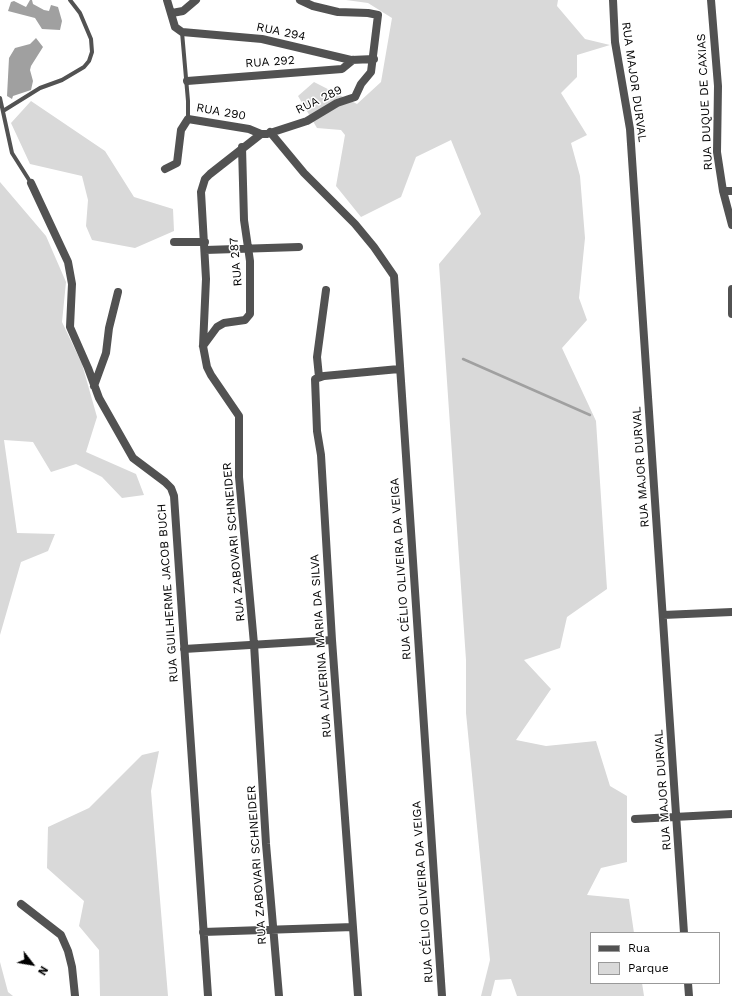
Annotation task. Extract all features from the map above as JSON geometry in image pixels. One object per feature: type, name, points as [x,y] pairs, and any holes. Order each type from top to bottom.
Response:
[{"type":"street","points":[[167,0],[176,30],[182,32]]},
{"type":"street","points":[[172,13],[183,11],[196,0]]},
{"type":"street","name":"RUA 289","points":[[270,132],[307,121],[336,102],[355,96],[361,84],[371,72],[374,59],[378,15],[368,13],[338,12],[313,6],[300,0]]},
{"type":"street","name":"RUA MAJOR DURVAL","points":[[613,0],[614,34],[630,129],[684,932]]},
{"type":"street","name":"RUA DUQUE DE CAXIAS","points":[[711,0],[718,86],[717,152],[723,191],[732,225]]},
{"type":"street","name":"RUA 294","points":[[182,32],[262,39],[353,60],[374,59]]},
{"type":"street","name":"RUA 292","points":[[187,81],[342,68],[353,60]]},
{"type":"street","name":"RUA 290","points":[[165,169],[177,163],[181,130],[188,119],[249,129],[260,134]]},
{"type":"street","name":"RUA ZABOVARI SCHNEIDER","points":[[270,132],[267,134],[260,134],[210,174],[202,186],[201,199],[205,246],[206,289],[203,346],[207,368],[211,376],[240,416],[239,471],[254,644],[273,929],[279,996]]},
{"type":"street","name":"RUA CÉLIO OLIVEIRA DA VEIGA","points":[[270,132],[304,173],[355,224],[374,247],[394,276],[399,370],[442,996]]},
{"type":"street","name":"RUA 287","points":[[203,346],[212,332],[224,323],[245,320],[248,317],[251,308],[251,272],[249,248],[244,220],[242,147]]},
{"type":"street","name":"RUA GUILHERME JACOB BUCH","points":[[31,183],[68,262],[72,284],[70,326],[88,368],[98,398],[133,458],[165,482],[171,488],[174,496],[208,996]]},
{"type":"street","points":[[723,191],[732,191]]},
{"type":"street","points":[[174,242],[205,246],[249,248],[298,247]]},
{"type":"street","points":[[732,289],[732,314]]},
{"type":"street","points":[[326,290],[316,357],[319,377],[399,370]]},
{"type":"street","points":[[94,386],[106,353],[109,328],[118,292]]},
{"type":"street","name":"RUA ALVERINA MARIA DA SILVA","points":[[319,377],[315,379],[316,431],[321,455],[332,640],[358,996]]},
{"type":"street","points":[[663,615],[732,612]]},
{"type":"street","points":[[184,649],[332,640]]},
{"type":"street","points":[[635,819],[732,814]]},
{"type":"street","points":[[21,904],[60,935],[68,951],[76,996]]},
{"type":"street","points":[[203,932],[353,927]]},
{"type":"street","points":[[688,984],[688,996]]},
{"type":"lane","points":[[3,110],[40,88],[62,80],[84,67],[92,52],[92,39],[80,13],[70,0]]},
{"type":"lane","points":[[182,32],[187,81],[188,119]]},
{"type":"lane","points":[[0,98],[12,153],[31,183]]},
{"type":"green space","points":[[346,0],[558,0],[557,6],[585,39],[610,45],[577,55],[577,77],[561,93],[587,135],[571,143],[580,176],[585,238],[579,298],[587,320],[562,348],[596,421],[607,589],[567,617],[560,648],[524,660],[551,689],[516,740],[546,746],[596,741],[610,786],[627,796],[627,862],[601,868],[587,895],[629,899],[634,932],[590,932],[590,984],[642,984],[644,996],[517,996],[511,979],[495,980],[491,996],[481,996],[490,960],[466,713],[466,660],[439,264],[481,214],[451,140],[416,157],[401,197],[361,217],[336,186],[345,135],[341,130],[317,128],[298,96],[314,82],[357,104],[381,82],[392,18],[368,3]]},
{"type":"green space","points":[[31,101],[105,151],[134,197],[173,209],[174,231],[135,248],[92,240],[86,226],[88,200],[82,176],[30,164],[11,123]]},
{"type":"green space","points":[[0,182],[46,236],[66,282],[62,322],[82,364],[97,417],[86,452],[136,474],[144,495],[122,498],[102,477],[76,464],[51,472],[33,442],[4,440],[17,533],[55,534],[48,551],[21,562],[0,635]]},
{"type":"green space","points":[[159,751],[151,791],[168,996],[100,996],[99,950],[79,926],[84,901],[47,868],[48,827],[89,808],[142,755]]},
{"type":"green space","points":[[0,962],[8,992],[13,996],[0,996]]},
{"type":"shaded area","points":[[30,0],[32,0],[33,4],[44,10],[49,11],[51,5],[58,7],[62,21],[60,30],[42,29],[35,18],[8,11],[11,2],[14,1],[26,7]]},
{"type":"shaded area","points":[[36,38],[43,47],[31,66],[30,70],[33,81],[31,90],[13,96],[12,99],[7,96],[9,58],[15,48],[30,44]]},
{"type":"waterway","points":[[463,359],[590,415]]}]
